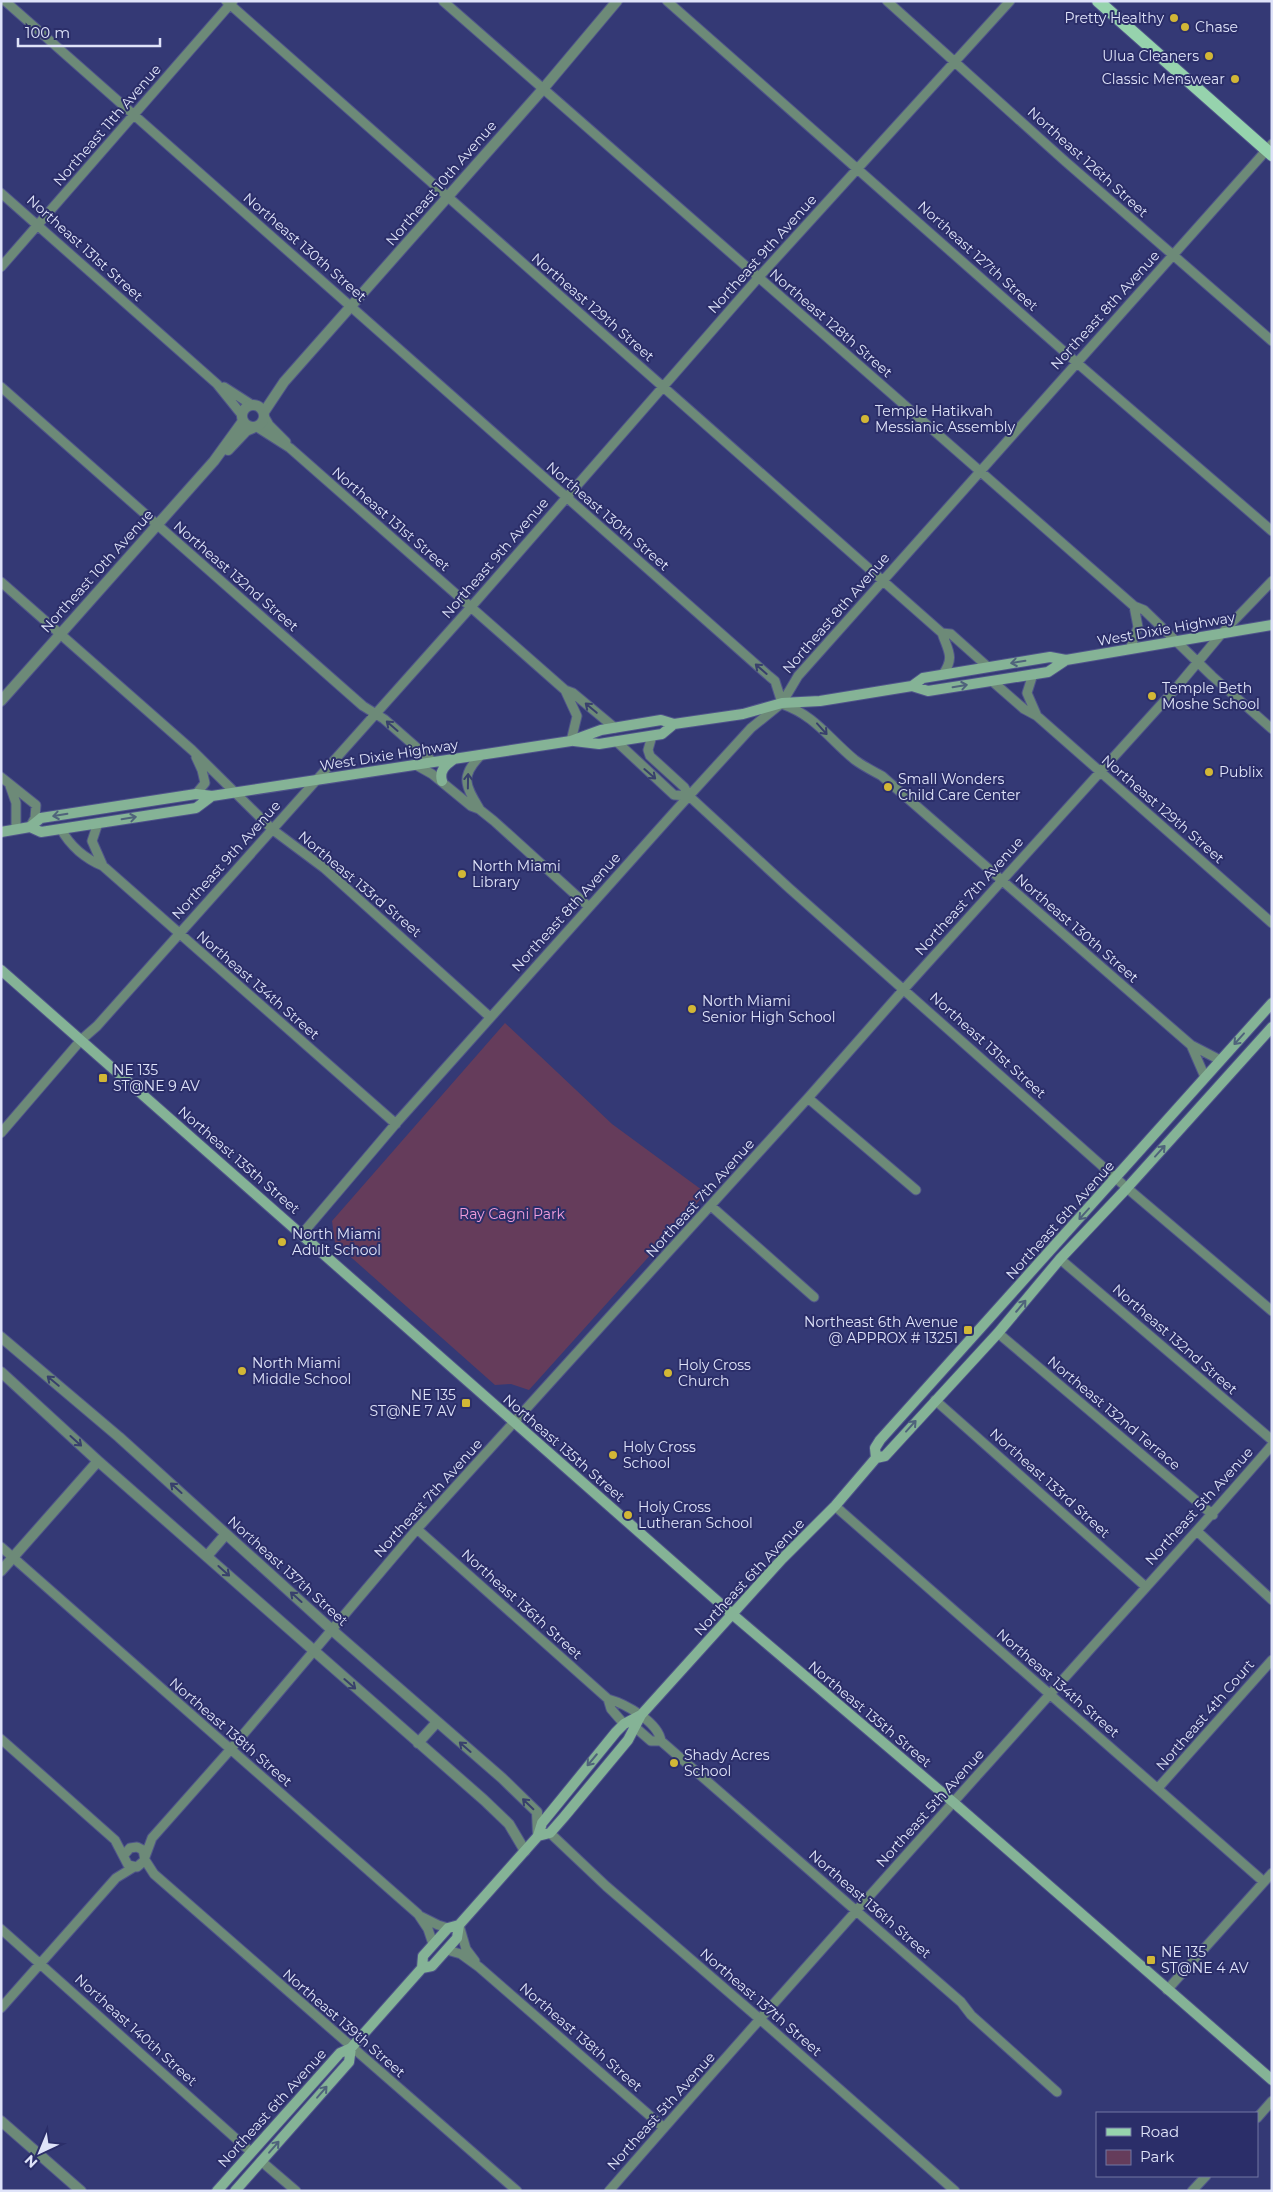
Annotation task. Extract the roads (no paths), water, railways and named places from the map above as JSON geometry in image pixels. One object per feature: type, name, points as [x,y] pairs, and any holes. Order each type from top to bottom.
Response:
[{"type":"main road","points":[[1098,1],[1270,149]]},
{"type":"main road","name":"West Dixie Highway","points":[[912,686],[923,678],[943,674],[1050,657],[1066,660],[1272,625]]},
{"type":"main road","name":"West Dixie Highway","points":[[1,832],[30,827],[41,818],[196,794],[212,796],[571,741],[601,730],[661,720],[674,724],[743,714],[782,703],[820,701],[912,686],[928,691],[1048,672],[1066,660]]},
{"type":"main road","name":"West Dixie Highway","points":[[571,741],[599,744],[652,736],[662,734],[674,724]]},
{"type":"main road","points":[[442,782],[442,772],[447,764],[454,759]]},
{"type":"main road","name":"West Dixie Highway","points":[[30,827],[41,832],[61,830],[196,808],[212,796]]},
{"type":"main road","name":"Northeast 135th Street","points":[[1,970],[732,1614],[953,1802],[1272,2080]]},
{"type":"main road","name":"Northeast 6th Avenue","points":[[876,1458],[875,1446],[1272,1003]]},
{"type":"main road","name":"Northeast 6th Avenue","points":[[422,1968],[432,1966],[457,1938],[459,1925],[538,1836],[542,1823],[624,1724],[641,1715],[876,1458],[885,1456],[998,1333],[1060,1259],[1127,1188],[1272,1027]]},
{"type":"main road","points":[[935,1400],[941,1372]]},
{"type":"main road","name":"Northeast 6th Avenue","points":[[550,1833],[622,1748],[636,1728],[641,1715]]},
{"type":"main road","points":[[538,1836],[550,1833]]},
{"type":"main road","points":[[448,1928],[459,1925]]},
{"type":"main road","name":"Northeast 6th Avenue","points":[[217,2191],[340,2053],[351,2048],[422,1968],[423,1956],[448,1928]]},
{"type":"main road","name":"Northeast 6th Avenue","points":[[235,2191],[349,2062],[351,2048]]},
{"type":"main road","points":[[225,2191],[235,2179],[243,2161]]},
{"type":"street","name":"Northeast 130th Street","points":[[5,1],[775,681],[782,703],[812,718],[829,737],[856,761],[882,776],[1191,1045],[1220,1060]]},
{"type":"street","name":"Northeast 128th Street","points":[[443,1],[1134,606],[1144,610],[1272,729]]},
{"type":"street","name":"Northeast 10th Avenue","points":[[264,415],[284,382],[617,1]]},
{"type":"street","name":"Northeast 127th Street","points":[[667,1],[1076,362],[1272,531]]},
{"type":"street","name":"Northeast 126th Street","points":[[887,1],[1066,162],[1272,341]]},
{"type":"street","name":"Northeast 9th Avenue","points":[[1,1133],[81,1040],[179,934],[471,607],[758,278],[1010,1]]},
{"type":"street","name":"Northeast 11th Avenue","points":[[1,266],[134,116],[230,2]]},
{"type":"street","name":"Northeast 129th Street","points":[[230,2],[447,197],[942,633],[951,634],[988,667]]},
{"type":"street","name":"Northeast 8th Avenue","points":[[302,1234],[490,1017],[689,796],[751,728],[782,703],[798,676],[882,580],[1173,254],[1270,149]]},
{"type":"street","name":"Northeast 131st Street","points":[[1,193],[217,384],[243,418]]},
{"type":"street","name":"Northeast 10th Avenue","points":[[254,405],[284,382]]},
{"type":"street","name":"Northeast 131st Street","points":[[217,384],[254,405]]},
{"type":"street","name":"Northeast 132nd Street","points":[[1,387],[363,706],[376,714],[433,762]]},
{"type":"street","points":[[254,405],[264,415],[263,423],[255,427],[243,418],[245,409],[254,405]]},
{"type":"street","name":"Northeast 131st Street","points":[[264,415],[290,448]]},
{"type":"street","name":"Northeast 10th Avenue","points":[[214,461],[243,418]]},
{"type":"street","name":"Northeast 10th Avenue","points":[[1,700],[214,461],[246,431],[255,427]]},
{"type":"street","name":"Northeast 131st Street","points":[[255,427],[290,448],[565,690],[574,693],[615,728]]},
{"type":"street","name":"Northeast 7th Avenue","points":[[145,1858],[152,1838],[230,1750],[417,1529],[711,1206],[1222,633],[1272,580]]},
{"type":"street","name":"Northeast 133rd Street","points":[[1,582],[192,750],[272,830],[324,868],[490,1017]]},
{"type":"street","points":[[1130,648],[1138,627],[1134,606]]},
{"type":"street","points":[[942,633],[950,656],[948,667],[943,674]]},
{"type":"street","name":"Northeast 129th Street","points":[[1033,674],[1028,683],[1027,693],[1037,716]]},
{"type":"street","name":"Northeast 129th Street","points":[[992,681],[1024,710],[1037,716],[1272,923]]},
{"type":"street","name":"Northeast 131st Street","points":[[565,690],[577,716],[571,741]]},
{"type":"street","name":"Northeast 131st Street","points":[[652,736],[648,750],[650,756],[684,787],[689,796],[789,888],[1127,1188],[1272,1311]]},
{"type":"street","name":"Northeast 131st Street","points":[[616,741],[674,795],[689,796]]},
{"type":"street","name":"Northeast 133rd Street","points":[[192,750],[202,770],[205,783],[196,794]]},
{"type":"street","points":[[481,755],[470,768],[466,780],[469,793],[479,809],[545,865],[589,907]]},
{"type":"street","points":[[416,765],[442,782],[471,806],[479,809]]},
{"type":"street","points":[[1,777],[36,805],[35,818],[30,827]]},
{"type":"street","points":[[10,786],[16,803],[16,829]]},
{"type":"street","name":"Northeast 134th Street","points":[[98,823],[92,841],[103,866]]},
{"type":"street","name":"Northeast 134th Street","points":[[61,830],[71,844],[94,862],[103,866],[396,1124]]},
{"type":"street","name":"Northeast 130th Street","points":[[1191,1045],[1205,1077]]},
{"type":"street","points":[[808,1098],[916,1190]]},
{"type":"street","points":[[711,1206],[814,1296]]},
{"type":"street","name":"Northeast 132nd Street","points":[[1060,1259],[1272,1440]]},
{"type":"street","name":"Northeast 132nd Terrace","points":[[998,1333],[1212,1515]]},
{"type":"street","name":"Northeast 137th Street","points":[[1,1336],[119,1437],[332,1630],[502,1778],[537,1812],[538,1836]]},
{"type":"street","points":[[1,1372],[98,1461],[509,1824],[525,1851]]},
{"type":"street","name":"Northeast 133rd Street","points":[[935,1400],[1146,1587]]},
{"type":"street","name":"Northeast 5th Avenue","points":[[609,2191],[953,1802],[1146,1587],[1198,1532],[1272,1445]]},
{"type":"street","points":[[1,1571],[98,1461]]},
{"type":"street","name":"Northeast 134th Street","points":[[834,1506],[1264,1882]]},
{"type":"street","name":"Northeast 136th Street","points":[[417,1529],[608,1699],[619,1702],[641,1715],[660,1736],[661,1741],[961,2002],[971,2015],[1057,2092]]},
{"type":"street","points":[[1198,1532],[1272,1600]]},
{"type":"street","points":[[207,1556],[226,1534]]},
{"type":"street","name":"Northeast 138th Street","points":[[1,1546],[418,1914],[428,1929],[433,1944]]},
{"type":"street","name":"Northeast 4th Court","points":[[1158,1788],[1272,1660]]},
{"type":"street","name":"Northeast 136th Street","points":[[608,1699],[611,1709],[624,1724]]},
{"type":"street","points":[[418,1743],[437,1722]]},
{"type":"street","name":"Northeast 136th Street","points":[[636,1728],[651,1741],[661,1741]]},
{"type":"street","points":[[1,1739],[115,1840],[143,1850],[145,1858],[136,1867],[116,1878],[1,2008]]},
{"type":"street","name":"Northeast 137th Street","points":[[550,1833],[606,1886],[762,2020],[955,2191]]},
{"type":"street","name":"Northeast 7th Avenue","points":[[132,1847],[152,1838]]},
{"type":"street","points":[[115,1840],[128,1865],[136,1867]]},
{"type":"street","points":[[116,1878],[124,1857],[132,1847]]},
{"type":"street","name":"Northeast 139th Street","points":[[145,1858],[154,1874],[517,2191]]},
{"type":"street","name":"Northeast 139th Street","points":[[136,1867],[154,1874]]},
{"type":"street","points":[[1167,1990],[1272,1873]]},
{"type":"street","points":[[418,1914],[438,1925],[448,1928]]},
{"type":"street","name":"Northeast 138th Street","points":[[459,1925],[466,1949],[479,1967]]},
{"type":"street","name":"Northeast 140th Street","points":[[1,1929],[251,2152]]},
{"type":"street","name":"Northeast 138th Street","points":[[447,1950],[461,1954],[479,1967],[664,2128]]},
{"type":"street","points":[[1258,2117],[1272,2101]]},
{"type":"street","points":[[1,2121],[81,2191]]},
{"type":"street","points":[[261,2161],[296,2191]]},
{"type":"street","points":[[1192,2191],[1205,2177]]},
{"type":"place","name":"Pretty Healthy","points":[[1174,18]]},
{"type":"place","name":"Chase","points":[[1185,27]]},
{"type":"place","name":"Ulua Cleaners","points":[[1209,56]]},
{"type":"place","name":"Classic Menswear","points":[[1235,79]]},
{"type":"place","name":"Temple Hatikvah Messianic Assembly","points":[[865,419]]},
{"type":"place","name":"Temple Beth Moshe School","points":[[1152,696]]},
{"type":"place","name":"Publix","points":[[1209,772]]},
{"type":"place","name":"Small Wonders Child Care Center","points":[[888,787]]},
{"type":"place","name":"North Miami Library","points":[[462,874]]},
{"type":"place","name":"North Miami Senior High School","points":[[692,1009]]},
{"type":"place","name":"NE 135 ST@NE 9 AV","points":[[103,1078]]},
{"type":"place","name":"North Miami Adult School","points":[[282,1242]]},
{"type":"place","name":"Northeast 6th Avenue @ APPROX # 13251","points":[[968,1330]]},
{"type":"place","name":"North Miami Middle School","points":[[242,1371]]},
{"type":"place","name":"Holy Cross Church","points":[[668,1373]]},
{"type":"place","name":"NE 135 ST@NE 7 AV","points":[[466,1403]]},
{"type":"place","name":"Holy Cross School","points":[[613,1455]]},
{"type":"place","name":"Holy Cross Lutheran School","points":[[628,1515]]},
{"type":"place","name":"Shady Acres School","points":[[674,1763]]},
{"type":"place","name":"NE 135 ST@NE 4 AV","points":[[1151,1960]]},
{"type":"park label","name":"Ray Cagni Park","points":[[512,1214]]}]
